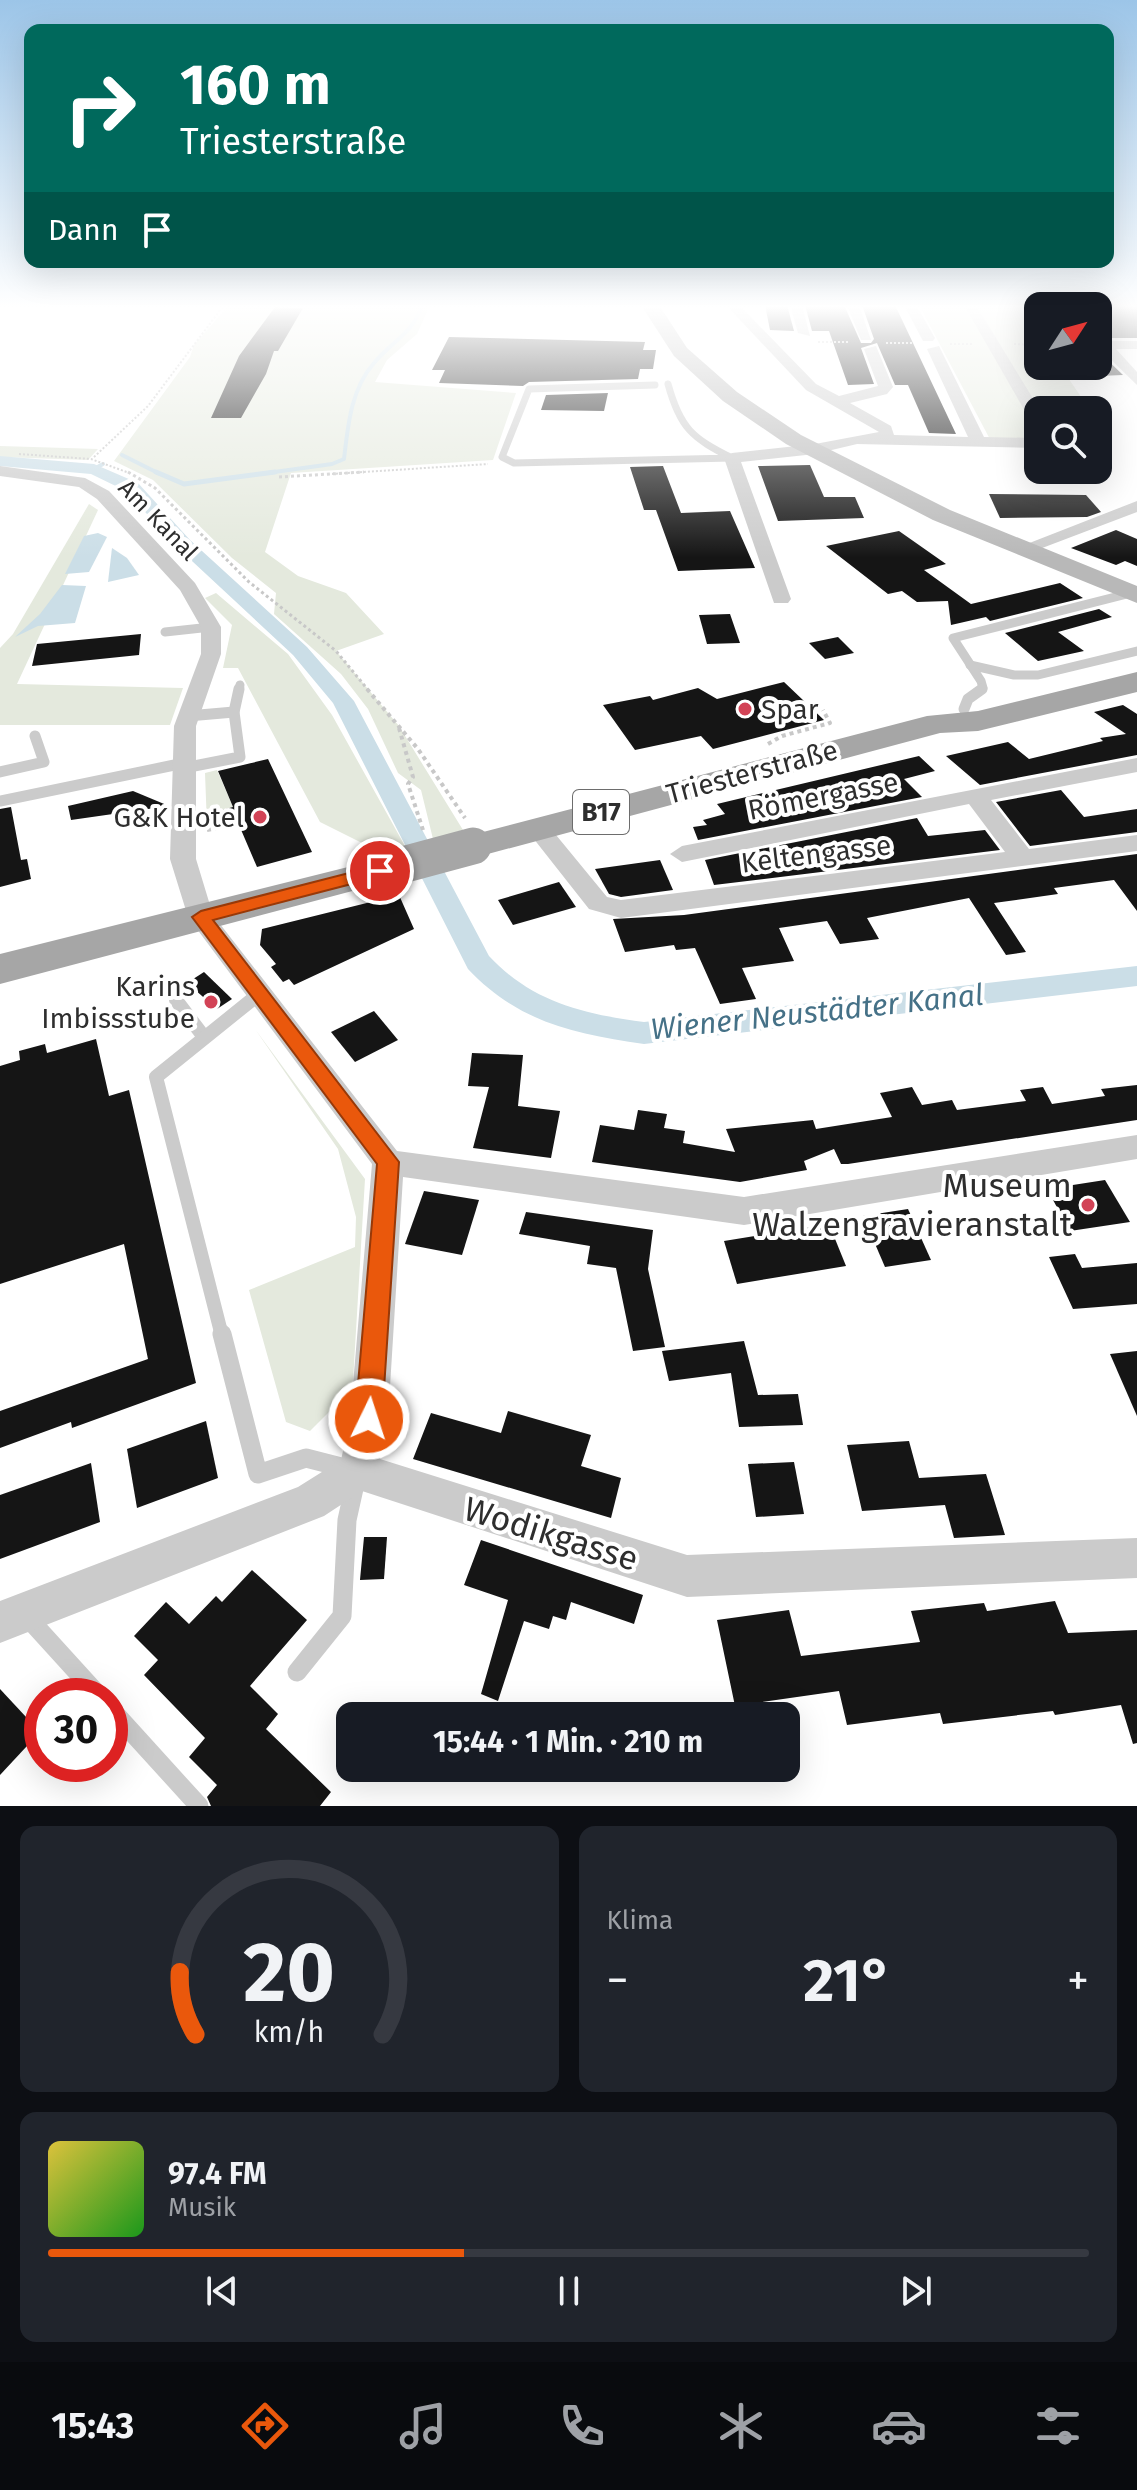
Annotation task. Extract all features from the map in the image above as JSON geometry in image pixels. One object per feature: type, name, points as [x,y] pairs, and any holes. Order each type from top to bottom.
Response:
[{"type":"main road","name":"Triesterstraße","points":[[478,845],[952,716],[1137,662]]},
{"type":"main road","name":"Triesterstraße","points":[[952,716],[978,721],[1137,682]]},
{"type":"main road","name":"B17","points":[[0,969],[478,845]]},
{"type":"street","points":[[717,389],[744,409],[922,506],[1134,594]]},
{"type":"street","points":[[815,389],[886,429],[887,434],[875,440]]},
{"type":"street","points":[[838,401],[878,389]]},
{"type":"street","points":[[953,389],[979,443]]},
{"type":"street","points":[[781,599],[732,458],[815,449],[857,439],[1024,443]]},
{"type":"street","name":"Am Kanal","points":[[0,471],[85,483],[103,495],[188,587],[211,627]]},
{"type":"street","points":[[1023,549],[1137,506]]},
{"type":"street","points":[[12,1617],[310,1502],[358,1471],[369,1419],[388,1162],[201,917],[183,859],[188,716],[211,654],[211,627]]},
{"type":"street","name":"Römergasse","points":[[682,854],[1137,765]]},
{"type":"street","points":[[975,796],[1023,858]]},
{"type":"street","name":"Keltengasse","points":[[538,829],[598,903],[621,909],[1137,843]]},
{"type":"street","points":[[388,1162],[744,1211],[1133,1156]]},
{"type":"street","name":"Wodikgasse","points":[[358,1471],[687,1576],[1137,1558]]},
{"type":"lane","points":[[529,389],[502,457],[514,463],[732,458]]},
{"type":"lane","points":[[669,389],[675,413],[687,435],[732,458]]},
{"type":"lane","points":[[952,716],[983,688],[970,665],[954,647],[953,638],[1134,594]]},
{"type":"lane","points":[[165,632],[211,627]]},
{"type":"lane","points":[[970,665],[1014,675],[1038,675],[1137,651]]},
{"type":"lane","points":[[0,801],[240,757],[234,712],[240,685]]},
{"type":"lane","points":[[188,716],[234,712]]},
{"type":"lane","points":[[0,772],[44,762],[35,736]]},
{"type":"lane","points":[[259,994],[156,1077],[258,1474],[306,1458],[358,1471],[347,1520],[342,1616],[297,1672]]},
{"type":"lane","points":[[176,1000],[204,1037]]},
{"type":"lane","points":[[12,1617],[79,1678]]},
{"type":"lane","points":[[128,1728],[199,1806]]},
{"type":"path","points":[[94,457],[112,445],[160,389]]},
{"type":"path","points":[[15,454],[94,457],[140,477],[155,488],[249,582],[336,651],[399,726],[478,845]]},
{"type":"path","points":[[279,477],[514,463]]},
{"type":"path","points":[[399,726],[413,777],[408,784],[425,838]]},
{"type":"path","points":[[205,830],[222,827]]},
{"type":"shaded area","points":[[166,389],[468,389],[516,393],[493,460],[291,473],[265,552],[298,576],[346,593],[384,634],[336,651],[399,726],[463,830],[433,839],[421,790],[398,773],[368,709],[341,674],[274,614],[276,593],[232,558],[153,480],[114,461]]},
{"type":"shaded area","points":[[964,389],[1076,389],[1080,396],[1024,396],[1024,446],[993,445]]},
{"type":"shaded area","points":[[0,446],[98,449],[88,460],[0,457]]},
{"type":"shaded area","points":[[89,504],[98,510],[17,684],[183,688],[170,725],[0,725],[0,648],[13,634]]},
{"type":"shaded area","points":[[98,533],[107,537],[89,572],[65,574],[84,536]]},
{"type":"shaded area","points":[[112,548],[127,558],[139,575],[108,582]]},
{"type":"shaded area","points":[[62,585],[86,586],[75,623],[38,626],[15,637],[40,614]]},
{"type":"shaded area","points":[[216,593],[288,654],[332,715],[405,846],[380,852],[320,822],[238,668],[223,668],[232,625],[205,598]]},
{"type":"shaded area","points":[[217,770],[233,807],[221,810],[226,820],[207,826],[205,773]]},
{"type":"shaded area","points":[[255,1029],[365,1179],[353,1381],[348,1393],[310,1431],[286,1422],[249,1290],[355,1247],[356,1217],[338,1149]]},
{"type":"building","points":[[224,389],[257,389],[241,418],[211,418]]},
{"type":"building","points":[[910,389],[935,389],[956,434],[929,433]]},
{"type":"building","points":[[608,393],[604,411],[541,410],[546,395]]},
{"type":"building","points":[[810,465],[824,497],[855,497],[864,518],[778,521],[758,466]]},
{"type":"building","points":[[663,466],[681,513],[730,511],[755,568],[678,571],[656,510],[644,510],[630,467]]},
{"type":"building","points":[[989,494],[1086,495],[1101,512],[1087,517],[1000,518]]},
{"type":"building","points":[[1116,530],[1137,539],[1137,566],[1125,561],[1116,565],[1071,548]]},
{"type":"building","points":[[899,531],[946,564],[924,570],[971,604],[1060,583],[1083,598],[990,621],[986,617],[951,625],[948,601],[917,602],[902,591],[888,594],[826,546]]},
{"type":"building","points":[[1099,609],[1112,617],[1058,632],[1084,651],[1038,661],[1005,633]]},
{"type":"building","points":[[730,614],[740,643],[707,644],[699,615]]},
{"type":"building","points":[[141,634],[139,655],[32,666],[37,644]]},
{"type":"building","points":[[838,637],[854,653],[825,659],[809,643]]},
{"type":"building","name":"Spar","points":[[784,682],[824,720],[713,749],[701,736],[635,750],[603,705],[650,696],[653,700],[698,688],[717,699]]},
{"type":"building","points":[[1123,705],[1137,714],[1137,755],[980,785],[946,756],[1008,742],[1029,759],[1103,741],[1100,738],[1126,734],[1094,712]]},
{"type":"building","points":[[919,756],[935,771],[904,779],[922,797],[698,840],[693,827],[707,825],[703,820],[725,814],[717,804]]},
{"type":"building","name":"G&K Hotel","points":[[268,759],[312,852],[257,867],[239,825],[229,827],[222,810],[233,807],[218,771]]},
{"type":"building","points":[[1061,790],[1084,817],[1137,809],[1137,832],[1030,846],[996,802]]},
{"type":"building","points":[[133,791],[169,806],[71,820],[68,806]]},
{"type":"building","points":[[11,807],[21,860],[27,859],[31,879],[0,887],[0,809]]},
{"type":"building","points":[[917,818],[928,836],[985,830],[1000,850],[714,885],[705,860]]},
{"type":"building","points":[[1137,854],[1137,911],[1114,880],[1054,888],[1058,894],[994,903],[1026,952],[1006,955],[969,898],[867,918],[879,939],[840,944],[827,921],[779,928],[794,961],[742,968],[756,999],[720,1004],[695,948],[676,950],[674,945],[625,952],[613,919],[684,915]]},
{"type":"building","points":[[660,860],[673,890],[621,897],[609,894],[595,869]]},
{"type":"building","points":[[559,882],[576,907],[513,925],[498,900]]},
{"type":"building","points":[[399,895],[414,929],[294,985],[289,979],[283,982],[271,967],[276,964],[260,945],[262,929]]},
{"type":"building","points":[[204,972],[232,999],[217,1009],[187,983]]},
{"type":"building","points":[[374,1011],[398,1040],[355,1062],[331,1032]]},
{"type":"building","points":[[96,1039],[109,1096],[129,1090],[196,1383],[72,1428],[71,1422],[0,1448],[0,1411],[148,1359],[124,1244],[0,1284],[0,1066],[20,1060],[19,1051],[45,1044],[47,1053]]},
{"type":"building","points":[[472,1053],[523,1055],[518,1106],[560,1111],[551,1158],[473,1148],[489,1087],[468,1086]]},
{"type":"building","points":[[1137,1085],[1137,1120],[848,1164],[841,1164],[834,1149],[804,1161],[807,1170],[740,1182],[592,1162],[600,1125],[634,1130],[638,1110],[667,1114],[664,1128],[685,1131],[683,1143],[735,1152],[726,1129],[813,1120],[816,1129],[892,1117],[880,1093],[912,1087],[922,1105],[952,1100],[957,1110],[1026,1101],[1020,1090],[1043,1087],[1052,1104],[1105,1096],[1101,1089]]},
{"type":"building","name":"Museum Walzengravieranstalt","points":[[1105,1180],[1130,1222],[1070,1231],[1047,1189]]},
{"type":"building","points":[[424,1191],[479,1200],[462,1255],[405,1244]]},
{"type":"building","points":[[908,1209],[931,1260],[885,1267],[863,1216]]},
{"type":"building","points":[[526,1212],[653,1230],[648,1269],[665,1347],[633,1351],[616,1268],[587,1264],[590,1246],[519,1234]]},
{"type":"building","points":[[829,1224],[846,1266],[737,1284],[724,1241]]},
{"type":"building","points":[[1075,1254],[1082,1268],[1137,1263],[1137,1304],[1073,1309],[1049,1257]]},
{"type":"building","points":[[744,1341],[758,1395],[798,1394],[803,1425],[739,1427],[731,1373],[669,1381],[662,1351]]},
{"type":"building","points":[[1137,1351],[1137,1416],[1110,1354]]},
{"type":"building","points":[[508,1411],[591,1435],[581,1466],[621,1478],[611,1518],[413,1459],[431,1413],[501,1433]]},
{"type":"building","points":[[206,1421],[218,1478],[137,1508],[127,1449]]},
{"type":"building","points":[[909,1441],[919,1478],[986,1474],[1005,1535],[954,1538],[945,1505],[862,1511],[847,1445]]},
{"type":"building","points":[[794,1462],[804,1514],[756,1517],[748,1464]]},
{"type":"building","points":[[91,1463],[100,1522],[0,1559],[0,1495]]},
{"type":"building","points":[[364,1537],[387,1537],[384,1579],[360,1580]]},
{"type":"building","points":[[481,1540],[643,1595],[634,1624],[571,1602],[566,1620],[553,1616],[549,1629],[524,1621],[498,1701],[481,1694],[508,1600],[464,1585]]},
{"type":"building","points":[[252,1570],[307,1620],[250,1686],[278,1714],[266,1729],[331,1792],[320,1806],[211,1806],[207,1797],[217,1785],[189,1757],[205,1738],[144,1675],[158,1660],[134,1636],[166,1602],[189,1624],[216,1596],[222,1602]]},
{"type":"building","points":[[1055,1601],[1068,1633],[1137,1630],[1137,1743],[1133,1744],[1121,1705],[1055,1715],[1053,1711],[943,1724],[940,1713],[847,1725],[839,1691],[763,1702],[734,1702],[717,1620],[789,1610],[801,1656],[920,1642],[911,1611],[984,1603],[987,1611]]},
{"type":"building","points":[[0,1689],[24,1715],[24,1749],[0,1775]]},
{"type":"waterway","points":[[263,474],[332,464],[344,459],[358,389]]},
{"type":"waterway","points":[[122,455],[156,472]]},
{"type":"waterway","name":"Wiener Neustädter Kanal","points":[[0,461],[94,469],[132,487],[184,544],[300,651],[343,701],[478,962],[501,986],[537,1007],[590,1024],[644,1033],[1137,976]]},
{"type":"waterway","points":[[94,469],[103,464]]},
{"type":"waterway","points":[[156,472],[184,484],[263,474]]},
{"type":"waterway","points":[[156,472],[160,474]]},
{"type":"waterway","points":[[263,474],[275,472]]},
{"type":"place","name":"Spar","points":[[745,709]]},
{"type":"place","name":"G&K Hotel","points":[[260,817]]},
{"type":"place","name":"Karins Imbissstube","points":[[211,1002]]},
{"type":"place","name":"Museum Walzengravieranstalt","points":[[1088,1205]]},
{"type":"route","points":[[369,1419],[388,1162],[201,917],[380,871]]}]
